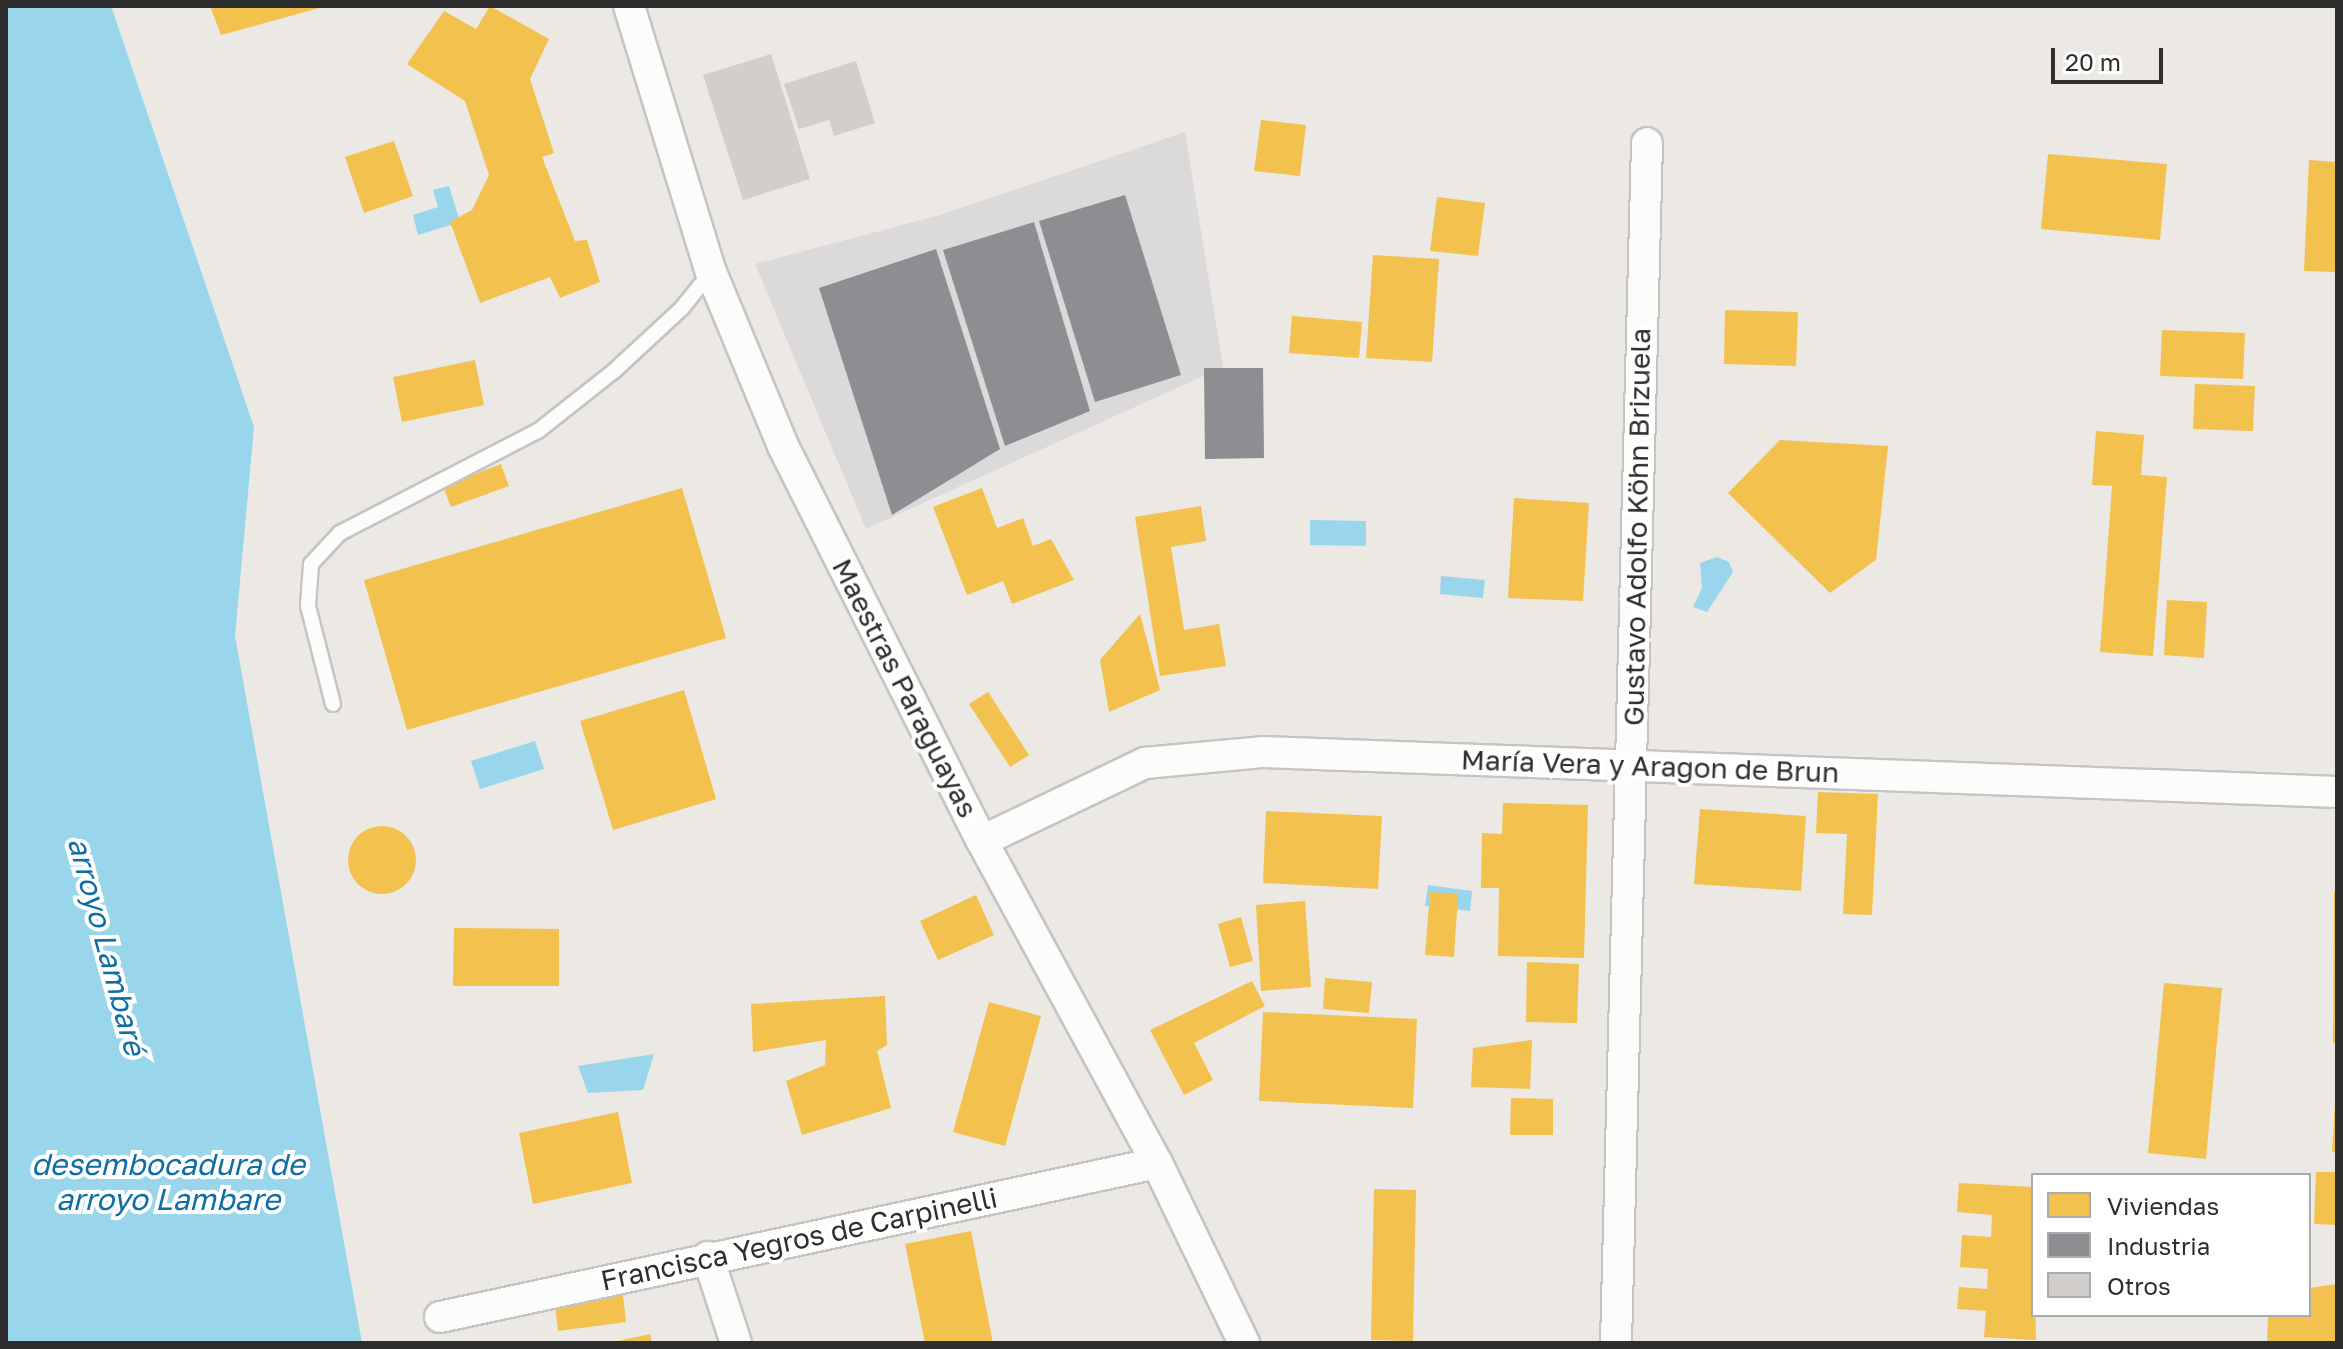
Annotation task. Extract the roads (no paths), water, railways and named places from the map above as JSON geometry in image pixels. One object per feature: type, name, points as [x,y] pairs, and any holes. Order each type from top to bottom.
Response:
[{"type":"street","name":"Maestras Paraguayas","points":[[629,6],[711,272],[783,446],[982,841],[1157,1163],[1244,1343]]},
{"type":"street","name":"Gustavo Adolfo Köhn Brizuela","points":[[1616,1343],[1647,143]]},
{"type":"street","name":"María Vera y Aragon de Brun","points":[[982,841],[1145,763],[1264,752],[2337,792]]},
{"type":"street","name":"Francisca Yegros de Carpinelli","points":[[440,1317],[1157,1163]]},
{"type":"street","points":[[708,1257],[736,1343]]},
{"type":"lane","points":[[333,704],[308,606],[311,564],[340,533],[538,431],[614,371],[682,308],[711,272]]},
{"type":"water","name":"desembocadura de arroyo Lambare","points":[[6,6],[111,6],[254,427],[235,636],[362,1343],[6,1343]]},
{"type":"water","points":[[449,186],[460,222],[418,235],[413,215],[438,207],[433,190]]},
{"type":"water","points":[[1310,520],[1366,521],[1366,546],[1310,545]]},
{"type":"water","points":[[1717,557],[1729,562],[1733,572],[1707,612],[1693,607],[1702,588],[1700,563]]},
{"type":"water","points":[[1441,576],[1485,580],[1483,598],[1440,594]]},
{"type":"water","points":[[535,741],[544,769],[480,789],[471,761]]},
{"type":"water","points":[[1428,885],[1472,891],[1470,911],[1425,906]]},
{"type":"water","points":[[654,1054],[643,1090],[588,1093],[578,1066]]},
{"type":"water label","name":"arroyo Lambaré","points":[[107,946]]}]
